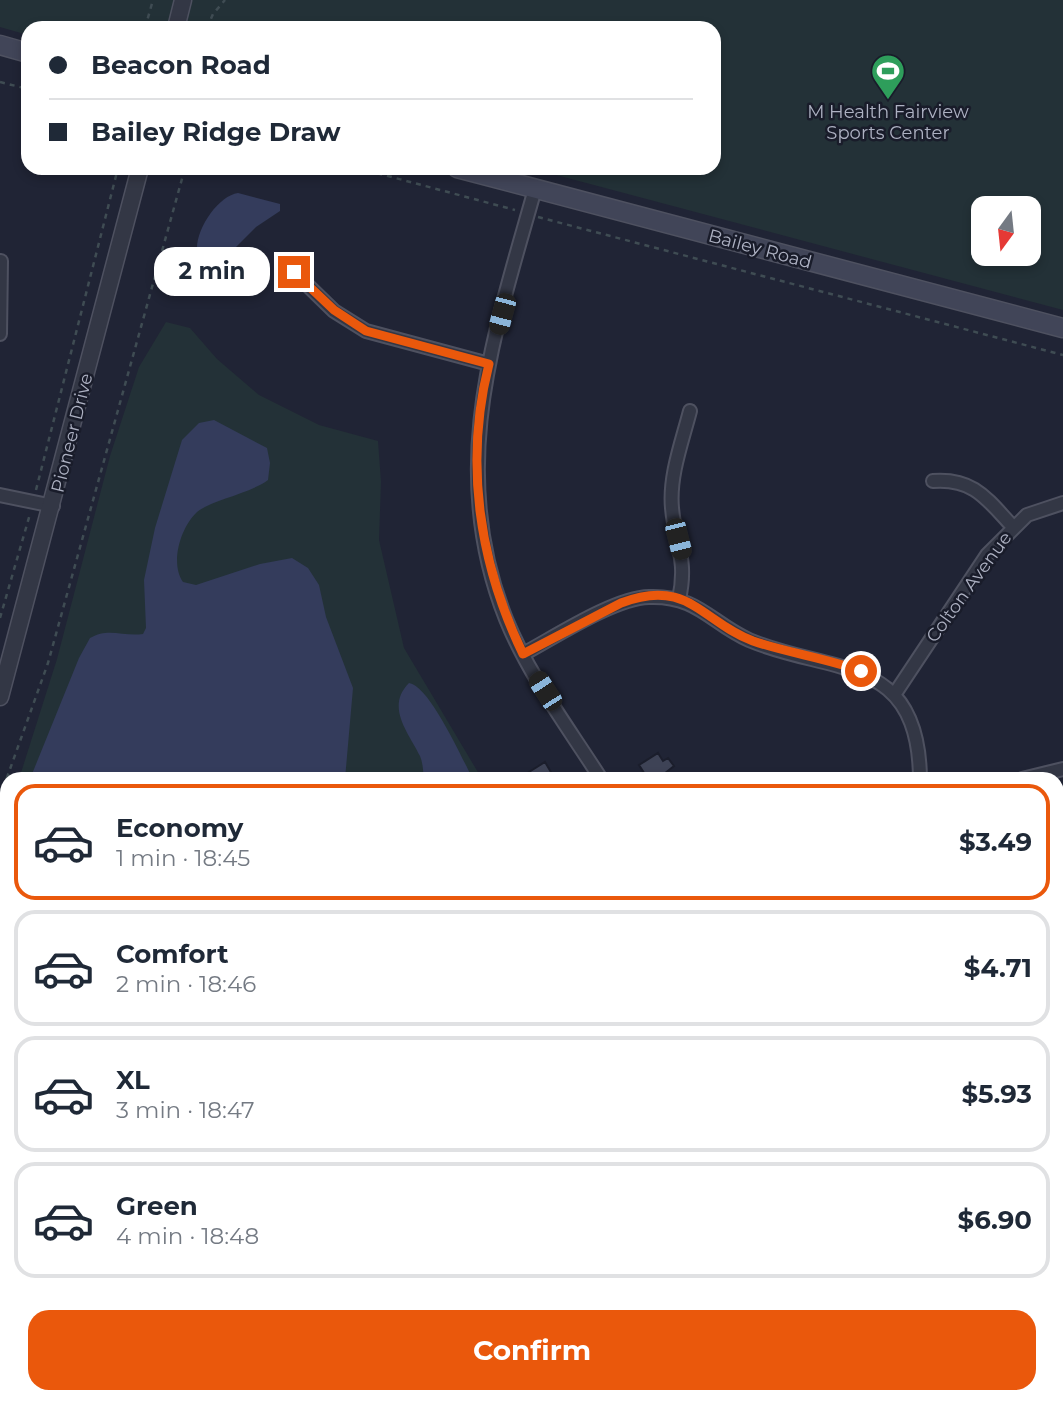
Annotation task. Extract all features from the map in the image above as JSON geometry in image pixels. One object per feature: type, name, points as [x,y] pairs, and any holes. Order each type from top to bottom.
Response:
[{"type":"main road","points":[[0,45],[21,50]]},
{"type":"main road","name":"Bailey Road","points":[[483,175],[1063,328]]},
{"type":"street","points":[[178,21],[183,0]]},
{"type":"street","name":"Pioneer Drive","points":[[0,696],[138,175]]},
{"type":"street","points":[[535,189],[489,364],[478,429],[481,521],[496,590],[523,654],[597,772]]},
{"type":"street","points":[[0,334],[1,261]]},
{"type":"street","points":[[294,272],[334,310],[366,331],[489,364]]},
{"type":"street","points":[[680,599],[685,568],[671,506],[690,411]]},
{"type":"street","points":[[933,481],[947,480],[971,486],[1013,527]]},
{"type":"street","points":[[0,495],[52,506]]},
{"type":"street","name":"Colton Avenue","points":[[894,695],[987,555],[1013,527],[1035,511],[1063,503]]},
{"type":"street","points":[[523,654],[632,599],[680,599],[695,604],[750,640],[854,669],[894,695],[917,738],[919,772]]},
{"type":"path","points":[[147,21],[153,0]]},
{"type":"path","points":[[210,21],[225,0]]},
{"type":"path","points":[[0,82],[21,87]]},
{"type":"path","points":[[37,487],[116,175]]},
{"type":"path","points":[[9,772],[48,663],[183,175]]},
{"type":"path","points":[[384,175],[506,208]]},
{"type":"path","points":[[545,218],[1063,355]]},
{"type":"path","points":[[0,618],[29,517]]},
{"type":"shaded area","name":"M Health Fairview Sports Center","points":[[0,0],[1063,0],[1063,310],[556,175],[721,175],[721,21],[21,21],[21,33],[0,27]]},
{"type":"shaded area","points":[[166,322],[190,328],[217,359],[259,395],[319,425],[378,441],[381,482],[379,540],[404,648],[478,772],[21,772],[57,659],[110,456],[139,367]]},
{"type":"water","points":[[238,193],[280,204],[280,211],[256,227],[219,264],[202,263],[197,244],[205,222],[220,203]]},
{"type":"water","points":[[214,420],[267,448],[270,463],[268,480],[197,512],[186,527],[179,546],[179,574],[183,582],[196,585],[260,564],[292,558],[308,568],[319,585],[326,617],[353,688],[346,772],[33,772],[79,658],[90,638],[103,633],[143,634],[146,628],[144,580],[155,528],[182,440],[199,423]]},
{"type":"water","points":[[409,683],[426,696],[436,709],[469,772],[423,772],[421,759],[401,720],[399,701]]},
{"type":"building","points":[[658,753],[663,761],[668,758],[674,766],[666,772],[644,772],[639,765]]},
{"type":"building","points":[[545,762],[551,772],[529,772]]},
{"type":"place","name":"M Health Fairview Sports Center","points":[[888,101]]},
{"type":"route","points":[[294,272],[334,310],[366,331],[489,364],[482,392],[478,429],[478,495],[481,521],[486,555],[496,590],[523,654],[621,603],[632,599],[662,597],[695,604],[750,640],[861,671]]}]
